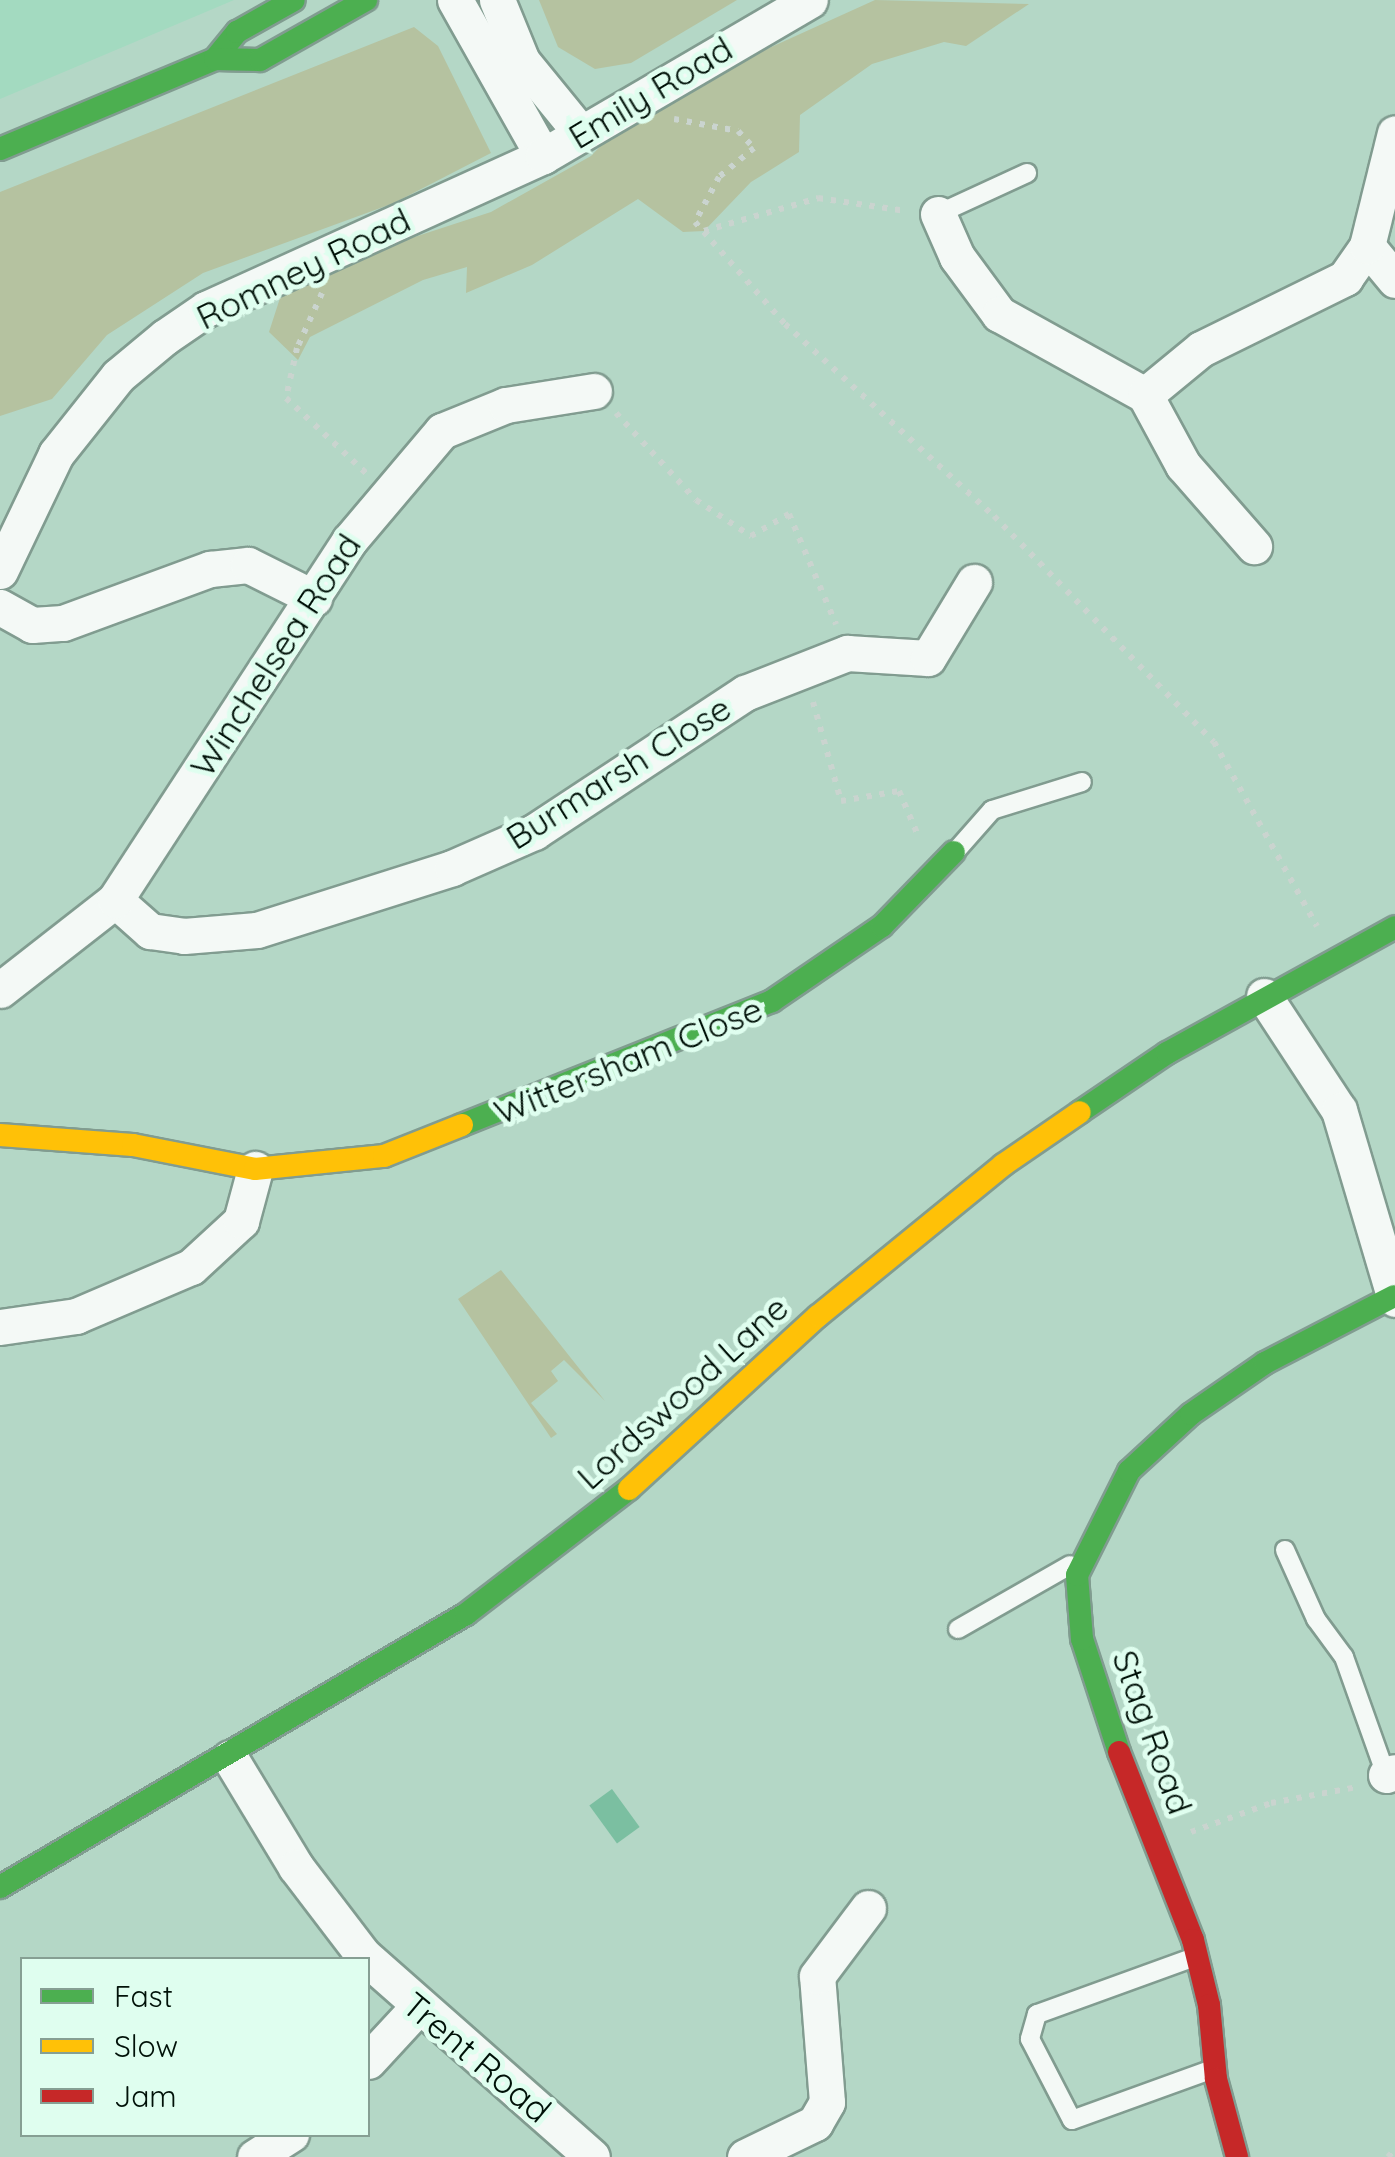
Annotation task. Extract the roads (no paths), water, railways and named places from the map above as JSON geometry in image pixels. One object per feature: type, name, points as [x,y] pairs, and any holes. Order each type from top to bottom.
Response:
[{"type":"street","points":[[215,59],[236,32],[294,0]]},
{"type":"street","points":[[0,150],[215,59],[260,60],[366,0]]},
{"type":"street","points":[[455,0],[543,156]]},
{"type":"street","points":[[497,0],[522,61],[580,132]]},
{"type":"street","name":"Emily Road","points":[[543,156],[631,101],[810,0]]},
{"type":"street","points":[[1145,395],[1201,348],[1336,286],[1368,246],[1395,133]]},
{"type":"street","name":"Romney Road","points":[[0,572],[56,454],[118,376],[206,310],[543,156]]},
{"type":"street","points":[[938,214],[957,257],[999,314],[1145,395],[1183,465],[1254,546]]},
{"type":"street","points":[[1368,246],[1395,280]]},
{"type":"street","name":"Winchelsea Road","points":[[0,990],[115,900],[386,490],[442,431],[506,405],[594,391]]},
{"type":"street","points":[[0,607],[32,625],[63,624],[210,570],[248,565],[314,598]]},
{"type":"street","name":"Burmarsh Close","points":[[115,900],[150,930],[184,936],[257,930],[452,868],[534,832],[744,693],[847,653],[928,658],[974,582]]},
{"type":"street","name":"Wittersham Close","points":[[0,1135],[16,1141],[132,1145],[255,1169],[384,1156],[718,1028],[772,1001],[882,926],[946,860]]},
{"type":"street","name":"Lordswood Lane","points":[[0,1887],[230,1758],[495,1594],[666,1460],[818,1316],[964,1194],[1118,1083],[1264,996],[1395,927]]},
{"type":"street","points":[[1264,996],[1339,1110],[1394,1297]]},
{"type":"street","points":[[0,1327],[106,1307],[191,1267],[241,1221],[255,1169]]},
{"type":"street","name":"Stag Road","points":[[1237,2157],[1215,2068],[1197,1956],[1158,1846],[1101,1706],[1082,1639],[1077,1575],[1129,1472],[1191,1414],[1265,1363],[1394,1297]]},
{"type":"street","name":"Trent Road","points":[[230,1758],[311,1890],[416,2008],[592,2157]]},
{"type":"street","points":[[745,2157],[814,2123],[827,2102],[817,1976],[868,1908]]},
{"type":"street","points":[[370,2059],[416,2008]]},
{"type":"street","points":[[255,2157],[285,2137]]},
{"type":"lane","points":[[938,214],[1027,174]]},
{"type":"lane","points":[[946,860],[992,810],[1082,782]]},
{"type":"lane","points":[[1286,1550],[1316,1619],[1344,1657],[1391,1773]]},
{"type":"lane","points":[[958,1629],[1084,1558]]},
{"type":"lane","points":[[1197,1956],[1037,2014],[1030,2039],[1072,2120],[1215,2068]]}]
